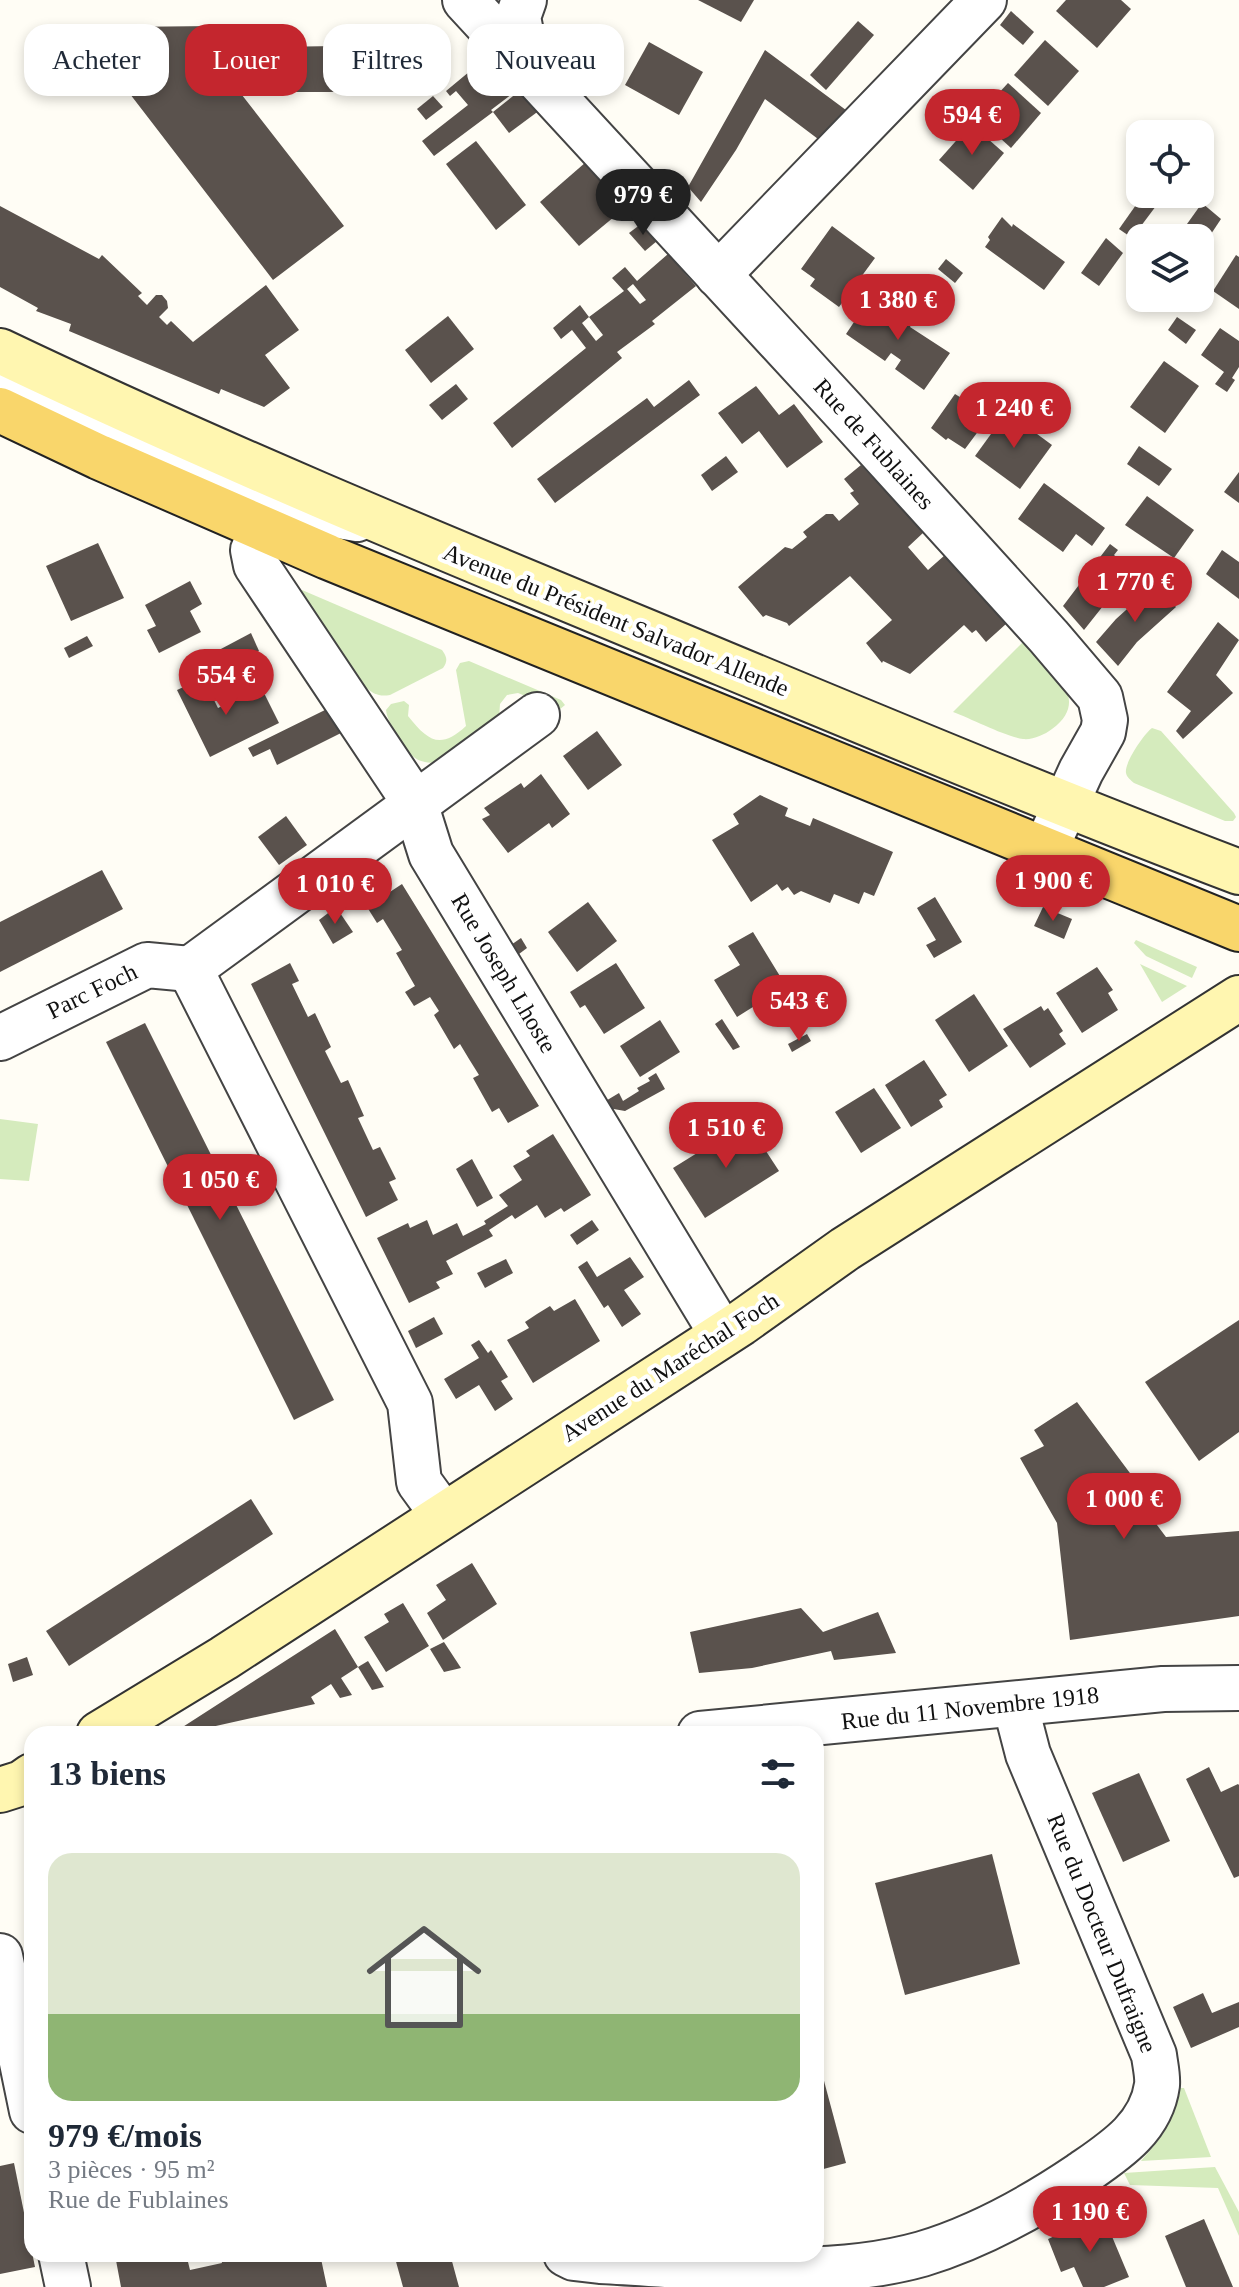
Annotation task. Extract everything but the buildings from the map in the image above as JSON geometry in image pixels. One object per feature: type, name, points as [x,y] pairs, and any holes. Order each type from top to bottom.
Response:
[{"type":"main road","name":"Avenue du Président Salvador Allende","points":[[0,351],[121,409],[383,523],[1055,828],[1239,929]]},
{"type":"main road","points":[[0,410],[58,423],[264,529],[328,557],[413,564],[1055,828],[1239,908]]},
{"type":"main road","name":"Avenue du Président Salvador Allende","points":[[1055,828],[1239,872]]},
{"type":"main road","name":"Avenue du Maréchal Foch","points":[[112,1726],[224,1658],[722,1334],[845,1249],[1239,998]]},
{"type":"street","name":"Rue de Fublaines","points":[[465,0],[487,24]]},
{"type":"street","points":[[519,24],[518,17],[524,0]]},
{"type":"street","points":[[718,275],[984,0]]},
{"type":"street","name":"Rue de Fublaines","points":[[554,96],[979,559],[1100,697],[1105,720],[1103,732],[1055,828]]},
{"type":"street","points":[[0,380],[58,423],[273,505],[383,523]]},
{"type":"street","name":"Rue Joseph Lhoste","points":[[264,529],[253,550],[256,565],[415,803],[431,854],[722,1334]]},
{"type":"street","points":[[443,1515],[419,1482],[410,1403],[190,969],[537,715]]},
{"type":"street","name":"Parc Foch","points":[[0,1038],[147,965],[190,969]]},
{"type":"street","name":"Rue du 11 Novembre 1918","points":[[784,1726],[1163,1689],[1239,1688]]},
{"type":"street","name":"Rue du Docteur Dufraigne","points":[[582,2267],[804,2270],[861,2266],[922,2254],[981,2232],[1038,2203],[1113,2152],[1137,2131],[1149,2110],[1157,2084],[1154,2055],[1028,1754],[1015,1704]]},
{"type":"street","points":[[0,1956],[24,2072]]},
{"type":"street","points":[[63,2262],[68,2287]]},
{"type":"green space","points":[[302,590],[442,650],[445,666],[390,695],[374,693],[365,687],[302,598]]},
{"type":"green space","points":[[1025,640],[1063,682],[1069,706],[1064,718],[1046,733],[1023,739],[953,712]]},
{"type":"green space","points":[[469,661],[561,700],[565,705],[559,710],[518,693],[507,695],[500,704],[499,718],[448,762],[429,763],[416,759],[402,743],[386,710],[391,704],[404,701],[409,705],[408,716],[428,736],[441,740],[449,738],[466,726],[456,670],[460,663]]},
{"type":"green space","points":[[1152,728],[1161,731],[1234,813],[1236,817],[1233,821],[1225,821],[1128,778],[1126,768],[1131,756]]},
{"type":"green space","points":[[1136,940],[1197,967],[1192,978],[1146,956],[1134,943]]},
{"type":"green space","points":[[1140,964],[1187,986],[1162,1002]]},
{"type":"green space","points":[[0,1119],[38,1124],[29,1181],[0,1179]]},
{"type":"green space","points":[[1179,2088],[1184,2088],[1211,2157],[1141,2161],[1166,2128]]},
{"type":"green space","points":[[1215,2167],[1239,2212],[1239,2236],[1218,2188],[1130,2185],[1124,2173]]}]
